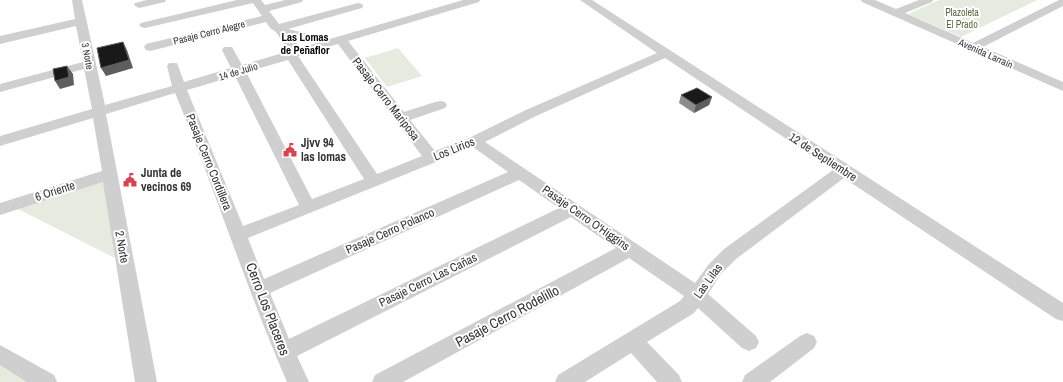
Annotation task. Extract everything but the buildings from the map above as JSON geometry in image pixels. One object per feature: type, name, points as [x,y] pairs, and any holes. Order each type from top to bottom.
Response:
[{"type":"street","name":"3 Norte","points":[[77,0],[99,112]]},
{"type":"street","points":[[139,5],[161,0]]},
{"type":"street","points":[[145,25],[251,0]]},
{"type":"street","name":"Pasaje Cerro Alegre","points":[[150,47],[262,9],[298,0]]},
{"type":"street","name":"14 de Julio","points":[[0,141],[180,89],[475,0]]},
{"type":"street","name":"12 de Septiembre","points":[[585,0],[1063,313]]},
{"type":"street","name":"Avenida Larraín","points":[[866,0],[1063,86]]},
{"type":"street","points":[[896,13],[928,0]]},
{"type":"street","points":[[1058,0],[1063,2]]},
{"type":"street","points":[[974,47],[1063,2]]},
{"type":"street","points":[[279,29],[358,6]]},
{"type":"street","points":[[262,9],[274,26],[279,29],[336,42]]},
{"type":"street","points":[[0,40],[81,21]]},
{"type":"street","points":[[279,29],[374,181]]},
{"type":"street","name":"Pasaje Cerro Mariposa","points":[[336,42],[401,118],[432,158]]},
{"type":"street","points":[[228,50],[308,208]]},
{"type":"street","name":"Los Lirios","points":[[239,235],[474,141],[536,110],[666,53]]},
{"type":"street","points":[[0,88],[90,64]]},
{"type":"street","name":"Pasaje Cerro Cordillera","points":[[173,66],[180,89],[239,235]]},
{"type":"street","points":[[401,118],[440,105]]},
{"type":"street","name":"2 Norte","points":[[99,112],[146,382]]},
{"type":"street","name":"Pasaje Cerro O'Higgins","points":[[474,141],[697,296],[749,342]]},
{"type":"street","name":"Las Lilas","points":[[566,382],[680,312],[697,296],[712,273],[730,254],[843,170]]},
{"type":"street","name":"6 Oriente","points":[[0,209],[110,174]]},
{"type":"street","name":"Pasaje Cerro Polanco","points":[[260,289],[521,174]]},
{"type":"street","name":"Pasaje Cerro Las Cañas","points":[[284,352],[572,209]]},
{"type":"street","name":"Cerro Los Placeres","points":[[239,235],[284,352],[298,382]]},
{"type":"street","name":"Pasaje Cerro Rodelillo","points":[[383,382],[630,249]]},
{"type":"street","points":[[633,341],[671,382]]},
{"type":"street","points":[[753,382],[807,342]]},
{"type":"street","points":[[0,354],[46,382]]},
{"type":"green space","name":"Plazoleta El Prado","points":[[939,0],[1037,0],[961,37],[908,14]]},
{"type":"green space","points":[[398,48],[422,76],[387,87],[365,58]]},
{"type":"green space","points":[[106,181],[115,258],[18,209]]},
{"type":"green space","points":[[0,361],[35,382],[0,382]]},
{"type":"place","name":"Jjvv 94 las lomas","points":[[290,150]]},
{"type":"place","name":"Junta de vecinos 69","points":[[130,180]]},
{"type":"district","name":"Las Lomas de Peñaflor","points":[[305,43]]}]
